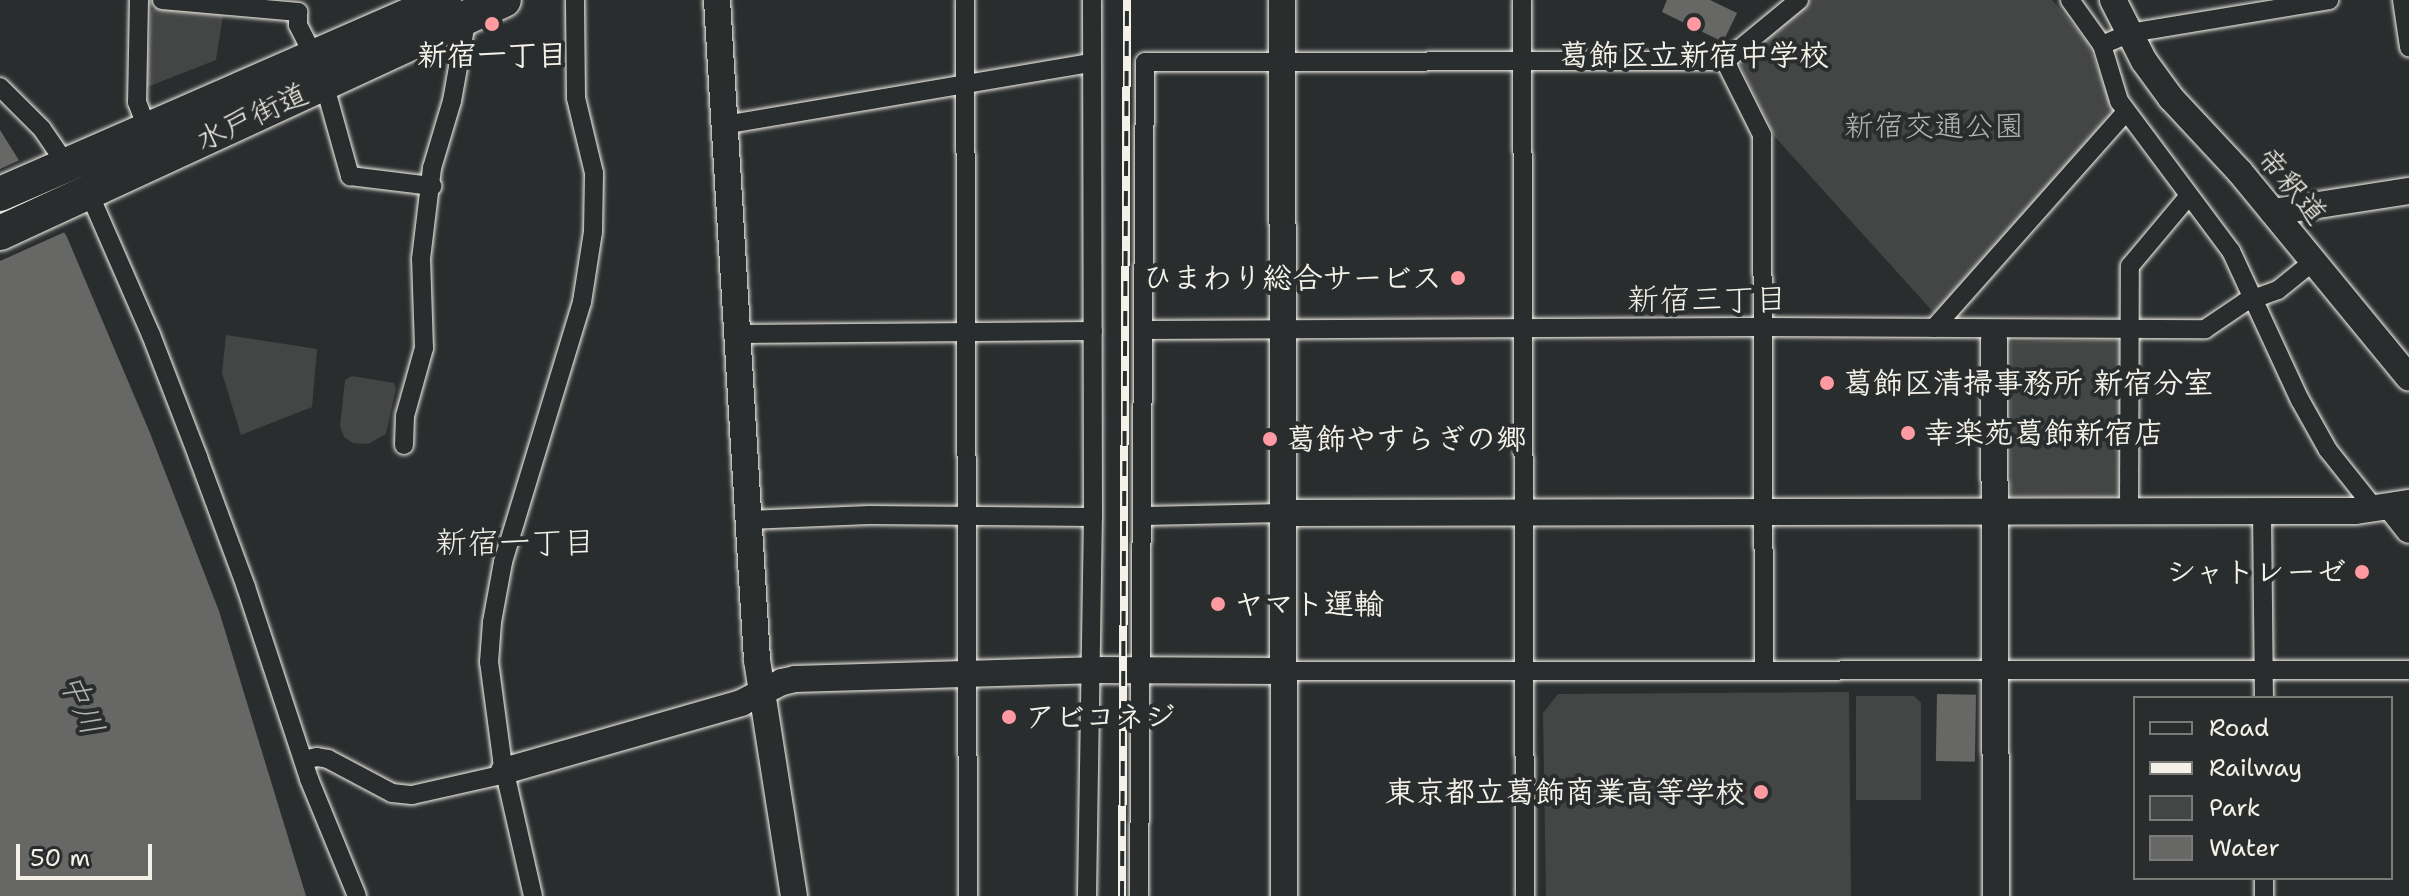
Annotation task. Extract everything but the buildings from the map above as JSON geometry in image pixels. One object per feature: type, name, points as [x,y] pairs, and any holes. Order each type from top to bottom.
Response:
[{"type":"highway","name":"水戸街道","points":[[0,233],[76,198],[319,70],[456,8],[504,0]]},
{"type":"highway","name":"水戸街道","points":[[0,194],[147,128],[319,70]]},
{"type":"street","points":[[139,0],[137,102],[147,128]]},
{"type":"street","points":[[162,0],[300,6],[298,25],[319,70],[350,176],[432,186]]},
{"type":"street","points":[[533,896],[505,773],[489,662],[492,622],[503,562],[582,302],[593,232],[594,173],[576,98],[575,0]]},
{"type":"street","points":[[717,0],[761,692],[794,896]]},
{"type":"street","points":[[965,0],[970,674],[968,896]]},
{"type":"street","points":[[1087,896],[1093,517],[1092,0]]},
{"type":"street","points":[[1282,0],[1284,896]]},
{"type":"street","points":[[1522,0],[1525,896]]},
{"type":"street","points":[[1139,896],[1145,62],[1725,61],[1799,0]]},
{"type":"street","points":[[2070,0],[2102,45],[2119,101],[2126,112],[2231,251],[2300,400],[2328,450],[2392,506],[2409,530]]},
{"type":"street","name":"帝釈道","points":[[2113,0],[2144,61],[2171,98],[2273,212],[2409,378]]},
{"type":"street","points":[[2102,45],[2130,33],[2329,0]]},
{"type":"street","points":[[2402,0],[2409,47]]},
{"type":"street","points":[[404,445],[405,416],[424,348],[421,259],[433,162],[452,101],[456,8]]},
{"type":"street","points":[[1725,61],[1762,135],[1764,668]]},
{"type":"street","points":[[724,125],[1091,63]]},
{"type":"street","points":[[0,87],[42,129],[55,169]]},
{"type":"street","points":[[1934,328],[2126,112]]},
{"type":"street","points":[[2273,212],[2409,191]]},
{"type":"street","points":[[2129,512],[2130,266],[2188,197]]},
{"type":"street","points":[[76,198],[151,335],[219,512],[303,760],[357,896]]},
{"type":"street","points":[[1143,330],[1934,328],[1994,335],[2205,329],[2254,299],[2278,290],[2314,261]]},
{"type":"street","points":[[739,334],[1093,331]]},
{"type":"street","points":[[1994,335],[1996,896]]},
{"type":"street","points":[[1144,516],[2262,511],[2392,506]]},
{"type":"street","points":[[2262,511],[2264,696]]},
{"type":"street","points":[[748,520],[869,515],[1093,517]]},
{"type":"street","points":[[303,760],[317,757],[328,759],[392,793],[412,795],[505,773],[741,703],[795,679],[1091,670],[2409,670]]},
{"type":"green space","name":"新宿交通公園","points":[[1809,0],[2052,0],[2087,41],[2114,111],[1935,314],[1775,137],[1741,67],[1741,57]]},
{"type":"green space","points":[[156,7],[223,15],[216,60],[147,87],[151,11]]},
{"type":"green space","points":[[226,335],[317,349],[312,407],[241,435],[222,373]]},
{"type":"green space","points":[[2117,340],[2124,346],[2122,492],[2114,497],[2011,497],[2011,342]]},
{"type":"green space","points":[[352,376],[394,383],[396,388],[386,434],[368,444],[353,443],[344,437],[340,426],[345,380]]},
{"type":"green space","name":"東京都立葛飾商業高等学校","points":[[1849,692],[1851,896],[1546,896],[1543,713],[1558,694]]},
{"type":"green space","points":[[1856,696],[1914,696],[1921,703],[1921,800],[1856,800]]},
{"type":"water","points":[[1667,0],[1710,0],[1737,13],[1723,42],[1662,12]]},
{"type":"water","name":"中川","points":[[0,130],[67,237],[150,433],[219,611],[306,896],[0,896]]},
{"type":"water","points":[[1937,694],[1976,695],[1975,762],[1936,761]]},
{"type":"pier","points":[[24,158],[67,231],[0,261],[0,169]]},
{"type":"railway","points":[[1122,896],[1127,0]]},
{"type":"place","name":"新宿一丁目","points":[[492,24]]},
{"type":"place","name":"葛飾区立新宿中学校","points":[[1694,24]]},
{"type":"place","name":"ひまわり総合サービス","points":[[1458,278]]},
{"type":"place","name":"葛飾区清掃事務所 新宿分室","points":[[1827,383]]},
{"type":"place","name":"幸楽苑葛飾新宿店","points":[[1908,433]]},
{"type":"place","name":"葛飾やすらぎの郷","points":[[1270,439]]},
{"type":"place","name":"シャトレーゼ","points":[[2362,572]]},
{"type":"place","name":"ヤマト運輸","points":[[1218,604]]},
{"type":"place","name":"アビコネジ","points":[[1009,717]]},
{"type":"place","name":"東京都立葛飾商業高等学校","points":[[1761,792]]},
{"type":"district","name":"新宿三丁目","points":[[1707,299]]},
{"type":"district","name":"新宿一丁目","points":[[515,542]]}]
